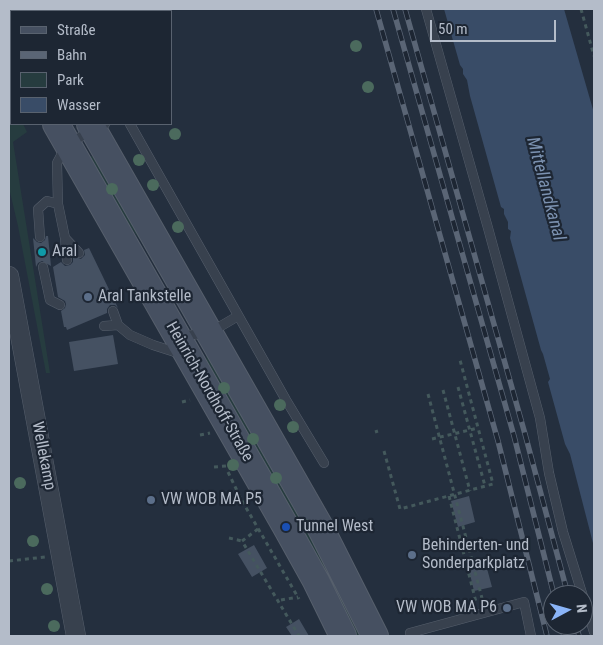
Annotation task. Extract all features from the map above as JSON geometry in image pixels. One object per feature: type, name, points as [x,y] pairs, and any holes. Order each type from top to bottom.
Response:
[{"type":"main road","name":"Heinrich-Nordhoff-Straße","points":[[96,126],[209,333],[319,525],[375,636]]},
{"type":"main road","name":"Heinrich-Nordhoff-Straße","points":[[61,134],[308,565],[343,636]]},
{"type":"street","name":"Wellekamp","points":[[9,276],[76,636]]},
{"type":"lane","points":[[426,9],[540,418],[549,473],[563,532],[594,632]]},
{"type":"lane","points":[[131,125],[238,316],[324,463]]},
{"type":"lane","points":[[66,260],[58,204],[57,163],[61,134],[96,126]]},
{"type":"lane","points":[[40,237],[38,209],[47,202],[58,204]]},
{"type":"lane","points":[[64,238],[79,253]]},
{"type":"lane","points":[[44,267],[50,300],[60,305]]},
{"type":"lane","points":[[113,310],[118,325],[130,335],[152,345],[182,346],[238,316]]},
{"type":"lane","points":[[104,326],[118,325]]},
{"type":"lane","points":[[412,636],[410,632],[524,602],[531,636]]},
{"type":"path","points":[[581,9],[594,56]]},
{"type":"path","points":[[384,451],[394,493],[400,509],[493,484],[460,360]]},
{"type":"path","points":[[458,387],[485,486]]},
{"type":"path","points":[[443,390],[470,490]]},
{"type":"path","points":[[428,394],[480,590]]},
{"type":"path","points":[[432,439],[478,428]]},
{"type":"path","points":[[200,435],[211,433]]},
{"type":"path","points":[[214,468],[226,466]]},
{"type":"path","points":[[449,496],[476,603]]},
{"type":"path","points":[[230,501],[241,499]]},
{"type":"path","points":[[242,541],[258,529]]},
{"type":"path","points":[[229,538],[242,541],[299,636]]},
{"type":"path","points":[[9,561],[62,555]]},
{"type":"path","points":[[281,600],[298,596]]},
{"type":"green space","points":[[9,94],[10,125],[24,125],[27,132],[13,142],[50,373],[46,373],[9,188]]},
{"type":"green space","points":[[90,156],[99,158],[191,321],[188,323],[141,241],[106,195],[88,164]]},
{"type":"green space","points":[[210,352],[366,636],[353,636],[208,374],[206,354]]},
{"type":"water","name":"Mittellandkanal","points":[[444,9],[564,9],[594,113],[594,547],[570,454],[565,444],[548,382],[550,379],[510,238],[511,231],[508,229],[504,209],[501,207],[467,80],[460,65]]},
{"type":"building","name":"Aral","points":[[46,236],[48,236],[51,266],[42,261],[36,267],[33,238],[41,243],[45,240]]},
{"type":"building","points":[[89,248],[118,308],[115,305],[110,305],[107,313],[67,330],[64,327],[61,311],[65,308],[66,304],[65,301],[58,297],[53,267],[61,262],[65,266],[70,265],[73,262],[73,256],[81,259],[85,255],[84,250]]},
{"type":"building","points":[[113,335],[118,364],[74,371],[69,342]]},
{"type":"building","points":[[469,496],[475,522],[458,527],[451,501]]},
{"type":"building","points":[[254,545],[267,568],[252,577],[238,554]]},
{"type":"building","points":[[485,561],[492,587],[474,591],[468,566]]},
{"type":"building","points":[[299,619],[309,636],[292,636],[286,627]]},
{"type":"railway","points":[[376,9],[498,441],[547,636]]},
{"type":"railway","points":[[393,9],[514,436],[551,585]]},
{"type":"railway","points":[[405,9],[525,434],[565,585]]},
{"type":"place","name":"Aral","points":[[42,252]]},
{"type":"place","name":"Aral Tankstelle","points":[[88,297]]},
{"type":"place","name":"VW WOB MA P5","points":[[151,500]]},
{"type":"place","name":"Tunnel West","points":[[286,527]]},
{"type":"place","name":"Behinderten- und Sonderparkplatz","points":[[412,555]]},
{"type":"place","name":"VW WOB MA P6","points":[[507,608]]}]
